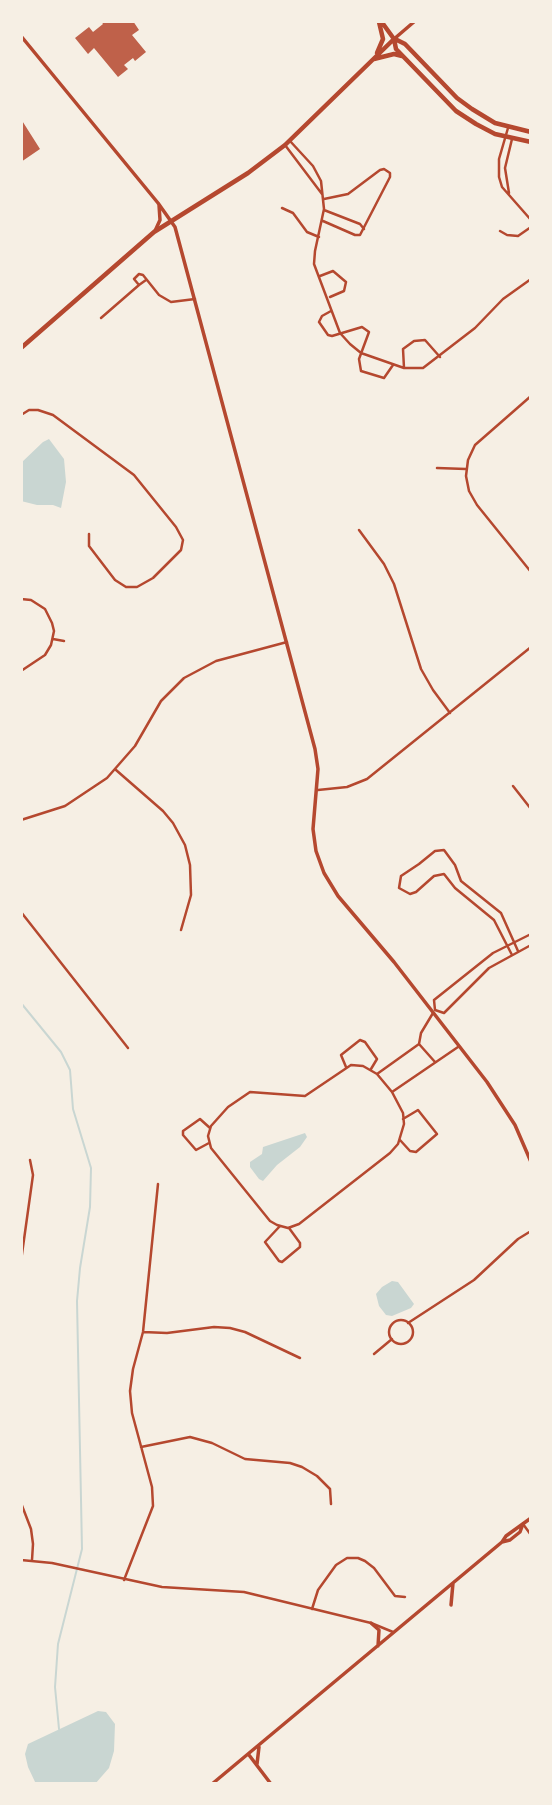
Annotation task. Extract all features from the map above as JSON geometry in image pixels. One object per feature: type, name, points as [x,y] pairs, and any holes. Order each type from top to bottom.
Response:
[{"type":"main road","points":[[380,21],[394,39],[396,49],[456,111],[476,124],[506,137],[531,142]]},
{"type":"main road","points":[[373,60],[383,39],[380,21]]},
{"type":"main road","points":[[21,348],[155,231],[248,173],[287,143],[394,39]]},
{"type":"main road","points":[[394,39],[405,44],[464,104],[486,118],[531,132]]},
{"type":"main road","points":[[373,60],[394,54],[403,56]]},
{"type":"street","points":[[394,39],[415,21]]},
{"type":"street","points":[[21,35],[171,220],[195,299],[316,749],[318,790],[314,840],[319,862],[329,883],[434,1011],[502,1103],[515,1125],[531,1163]]},
{"type":"street","points":[[509,127],[499,159],[499,177],[502,187],[531,220]]},
{"type":"street","points":[[509,193],[505,168],[512,139]]},
{"type":"street","points":[[287,143],[323,196]]},
{"type":"street","points":[[287,143],[318,174],[324,209],[314,261],[340,332],[361,353],[404,368],[423,368],[475,328],[503,299],[531,279]]},
{"type":"street","points":[[323,196],[348,194],[380,170],[388,170],[390,177],[360,235],[323,221]]},
{"type":"street","points":[[155,231],[160,219],[159,203]]},
{"type":"street","points":[[282,208],[293,213],[307,232],[319,237]]},
{"type":"street","points":[[324,209],[360,224],[364,229]]},
{"type":"street","points":[[500,231],[507,236],[517,236],[531,227]]},
{"type":"street","points":[[320,276],[332,271],[346,282],[344,291],[328,298]]},
{"type":"street","points":[[139,285],[135,281],[137,275],[143,275],[159,295],[171,302],[195,299]]},
{"type":"street","points":[[101,318],[146,280]]},
{"type":"street","points":[[332,311],[322,316],[319,324],[328,335],[365,328],[369,332],[358,364],[363,373],[384,377],[393,365]]},
{"type":"street","points":[[404,368],[403,349],[414,341],[425,340],[440,357]]},
{"type":"street","points":[[531,396],[481,438],[471,452],[466,469],[472,498],[531,572]]},
{"type":"street","points":[[21,415],[29,410],[53,415],[134,475],[176,527],[183,540],[181,550],[153,578],[137,587],[126,587],[115,580],[89,547],[89,534]]},
{"type":"street","points":[[437,468],[466,469]]},
{"type":"street","points":[[359,530],[384,564],[396,591],[421,669],[450,713]]},
{"type":"street","points":[[21,598],[45,609],[52,623],[53,639],[45,655],[21,671]]},
{"type":"street","points":[[53,639],[64,641]]},
{"type":"street","points":[[21,820],[53,811],[76,800],[116,770],[135,746],[161,701],[184,678],[216,661],[286,642]]},
{"type":"street","points":[[318,790],[347,787],[367,779],[531,647]]},
{"type":"street","points":[[116,770],[163,811],[185,845],[190,866],[191,895],[181,930]]},
{"type":"street","points":[[513,786],[531,808]]},
{"type":"street","points":[[512,955],[494,920],[455,888],[444,874],[433,876],[416,892],[410,894],[399,888],[402,875],[435,850],[444,850],[455,865],[461,881],[501,913],[518,951]]},
{"type":"street","points":[[484,910],[489,902]]},
{"type":"street","points":[[21,912],[128,1048]]},
{"type":"street","points":[[377,1074],[419,1044],[421,1033],[434,1011],[434,1000],[494,953],[531,934]]},
{"type":"street","points":[[434,1011],[444,1013],[489,968],[531,945]]},
{"type":"street","points":[[466,975],[472,984]]},
{"type":"street","points":[[346,1067],[341,1055],[360,1040],[365,1042],[377,1059],[370,1070]]},
{"type":"street","points":[[419,1044],[435,1062]]},
{"type":"street","points":[[392,1092],[459,1046]]},
{"type":"street","points":[[363,1066],[370,1070],[377,1074],[400,1106],[403,1119],[400,1140],[390,1153],[299,1224],[288,1228],[270,1221],[209,1143],[210,1128],[215,1120],[244,1095],[257,1091],[304,1096],[313,1093],[346,1067],[363,1066]]},
{"type":"street","points":[[400,1140],[410,1151],[416,1153],[437,1134],[418,1110],[403,1119]]},
{"type":"street","points":[[209,1143],[196,1150],[183,1132],[200,1119],[210,1128]]},
{"type":"street","points":[[21,1261],[33,1175],[30,1160]]},
{"type":"street","points":[[124,1580],[153,1506],[152,1487],[132,1413],[130,1391],[132,1369],[144,1332],[158,1184]]},
{"type":"street","points":[[280,1226],[265,1242],[282,1262],[300,1247],[300,1243],[288,1228]]},
{"type":"street","points":[[408,1323],[412,1334],[409,1340],[402,1344],[392,1339],[389,1332],[391,1325],[398,1321],[408,1323],[474,1280],[517,1238],[531,1231]]},
{"type":"street","points":[[144,1332],[230,1328],[245,1332],[300,1358]]},
{"type":"street","points":[[374,1354],[392,1339]]},
{"type":"street","points":[[141,1447],[190,1437],[212,1443],[245,1459],[289,1463],[317,1476],[330,1489],[331,1504]]},
{"type":"street","points":[[21,1503],[31,1529],[32,1560]]},
{"type":"street","points":[[212,1784],[502,1542],[520,1532],[523,1524],[531,1518]]},
{"type":"street","points":[[523,1524],[531,1535]]},
{"type":"street","points":[[312,1609],[318,1590],[336,1565],[347,1558],[365,1561],[374,1568],[395,1596],[405,1597]]},
{"type":"street","points":[[21,1560],[162,1587],[244,1592],[371,1623],[393,1632]]},
{"type":"street","points":[[451,1605],[453,1583]]},
{"type":"street","points":[[371,1623],[379,1630],[377,1646]]},
{"type":"street","points":[[257,1766],[256,1754],[259,1746]]},
{"type":"street","points":[[249,1755],[271,1784]]},
{"type":"shaded area","points":[[49,439],[64,459],[66,482],[61,508],[21,501],[21,463]]},
{"type":"shaded area","points":[[305,1133],[307,1137],[300,1147],[277,1165],[263,1181],[259,1179],[250,1167],[250,1162],[262,1154],[263,1147]]},
{"type":"shaded area","points":[[392,1281],[398,1282],[414,1304],[392,1316],[386,1315],[379,1306],[376,1294]]},
{"type":"shaded area","points":[[98,1711],[106,1712],[115,1724],[114,1751],[109,1768],[95,1784],[36,1784],[25,1754],[28,1744]]},
{"type":"building","points":[[101,21],[133,21],[139,30],[132,35],[146,52],[135,61],[133,58],[124,65],[128,69],[118,77],[94,48],[88,54],[75,38],[89,27],[93,32],[103,24]]},
{"type":"building","points":[[21,119],[40,149],[21,162]]},
{"type":"waterway","points":[[21,1003],[61,1052],[70,1070],[73,1109],[91,1168],[90,1207],[77,1301],[82,1549],[58,1644],[55,1687],[59,1729]]}]
